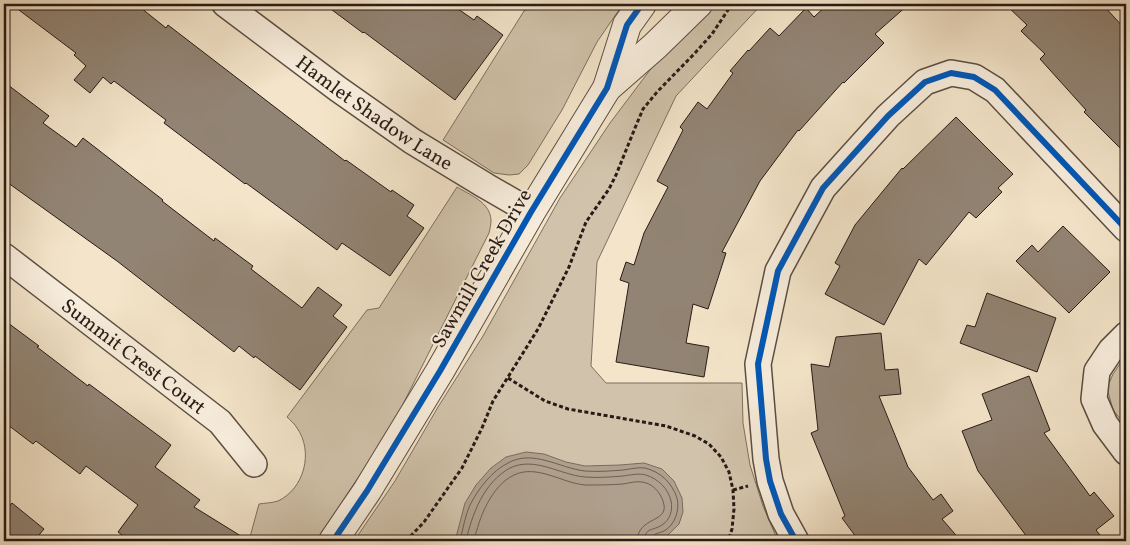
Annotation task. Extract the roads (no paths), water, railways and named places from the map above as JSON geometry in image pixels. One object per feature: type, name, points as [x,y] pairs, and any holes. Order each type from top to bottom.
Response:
[{"type":"street","name":"Hamlet Shadow Lane","points":[[225,4],[338,89],[412,141],[531,212]]},
{"type":"street","name":"Sawmill Creek Drive","points":[[333,541],[367,491],[440,371],[531,212],[607,88],[627,26],[642,4]]},
{"type":"street","name":"Sawmill Creek Drive","points":[[607,88],[655,46],[698,4]]},
{"type":"street","points":[[796,541],[782,514],[770,481],[766,459],[758,364],[778,271],[823,188],[888,116],[925,82],[951,73],[974,77],[995,90],[1126,229]]},
{"type":"street","name":"Summit Crest Court","points":[[4,256],[220,422],[254,464]]},
{"type":"street","points":[[1126,336],[1110,350],[1097,371],[1094,399],[1105,424],[1126,452]]},
{"type":"water","points":[[526,452],[544,454],[585,466],[644,463],[662,469],[674,481],[682,498],[683,512],[679,524],[668,535],[650,541],[455,541],[465,503],[476,485],[491,468],[506,457]]}]
